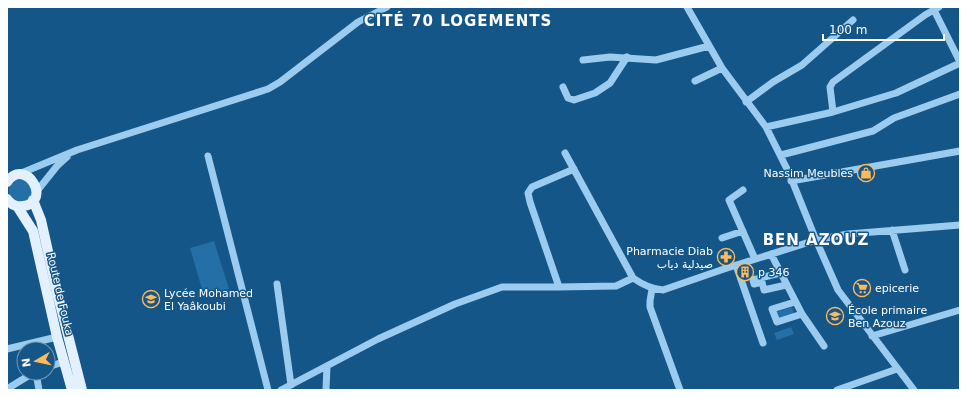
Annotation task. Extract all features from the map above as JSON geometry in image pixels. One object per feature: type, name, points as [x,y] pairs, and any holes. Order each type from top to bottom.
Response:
[{"type":"main road","points":[[11,178],[29,177],[33,181],[35,196],[58,296],[82,390]]},
{"type":"main road","points":[[10,202],[26,206],[35,196]]},
{"type":"main road","name":"Route de Fouka","points":[[10,202],[33,231],[63,362],[72,390]]},
{"type":"street","points":[[11,178],[77,150],[268,89],[280,82],[358,22],[388,7]]},
{"type":"street","points":[[687,7],[722,68],[766,127],[781,155],[838,290],[914,390]]},
{"type":"street","points":[[766,127],[833,112],[896,93],[960,63],[937,8],[833,82],[830,87],[833,112]]},
{"type":"street","points":[[746,102],[773,82],[802,65],[853,20]]},
{"type":"street","points":[[583,60],[627,57],[656,60],[709,46]]},
{"type":"street","points":[[563,87],[568,98],[574,100],[595,93],[610,83],[627,57]]},
{"type":"street","points":[[695,81],[722,68]]},
{"type":"street","points":[[781,155],[873,131],[894,118],[960,94]]},
{"type":"street","points":[[35,196],[56,166],[77,150]]},
{"type":"street","points":[[791,181],[960,151]]},
{"type":"street","points":[[565,153],[633,278],[644,286],[652,289],[663,290],[816,240],[848,234],[960,225]]},
{"type":"street","points":[[208,156],[268,390]]},
{"type":"street","points":[[559,287],[528,198],[528,193],[532,187],[574,169]]},
{"type":"street","points":[[743,190],[728,200],[755,259]]},
{"type":"street","points":[[892,230],[904,270]]},
{"type":"street","points":[[722,238],[743,231]]},
{"type":"street","points":[[771,254],[795,302],[824,346]]},
{"type":"street","points":[[736,265],[763,343]]},
{"type":"street","points":[[780,273],[753,280],[754,284],[762,282],[764,290],[786,285]]},
{"type":"street","points":[[281,390],[378,339],[455,304],[502,287],[616,286],[633,278]]},
{"type":"street","points":[[277,284],[291,385]]},
{"type":"street","points":[[652,289],[650,307],[680,390]]},
{"type":"street","points":[[795,302],[772,309],[777,322],[802,314]]},
{"type":"street","points":[[872,336],[960,310]]},
{"type":"street","points":[[7,349],[57,337]]},
{"type":"street","points":[[56,364],[63,362]]},
{"type":"street","points":[[326,390],[327,366]]},
{"type":"street","points":[[837,390],[897,369]]},
{"type":"street","points":[[7,389],[20,381]]},
{"type":"shaded area","points":[[19,178],[28,180],[33,192],[29,200],[15,202],[9,196],[9,186]]},
{"type":"shaded area","points":[[214,241],[229,289],[204,296],[190,248]]},
{"type":"shaded area","points":[[792,307],[794,313],[792,315],[778,318],[776,312]]},
{"type":"shaded area","points":[[791,327],[794,334],[777,340],[774,333]]},
{"type":"place","name":"Nassim Meubles","points":[[866,173]]},
{"type":"place","name":"Pharmacie Diab صيدلية دياب","points":[[726,257]]},
{"type":"place","name":"p 346","points":[[745,272]]},
{"type":"place","name":"epicerie","points":[[862,288]]},
{"type":"place","name":"Lycée Mohamed El Yaâkoubi","points":[[151,299]]},
{"type":"place","name":"École primaire Ben Azouz","points":[[835,316]]},
{"type":"district","name":"CITÉ 70 LOGEMENTS","points":[[458,21]]},
{"type":"district","name":"BEN AZOUZ","points":[[816,240]]}]
